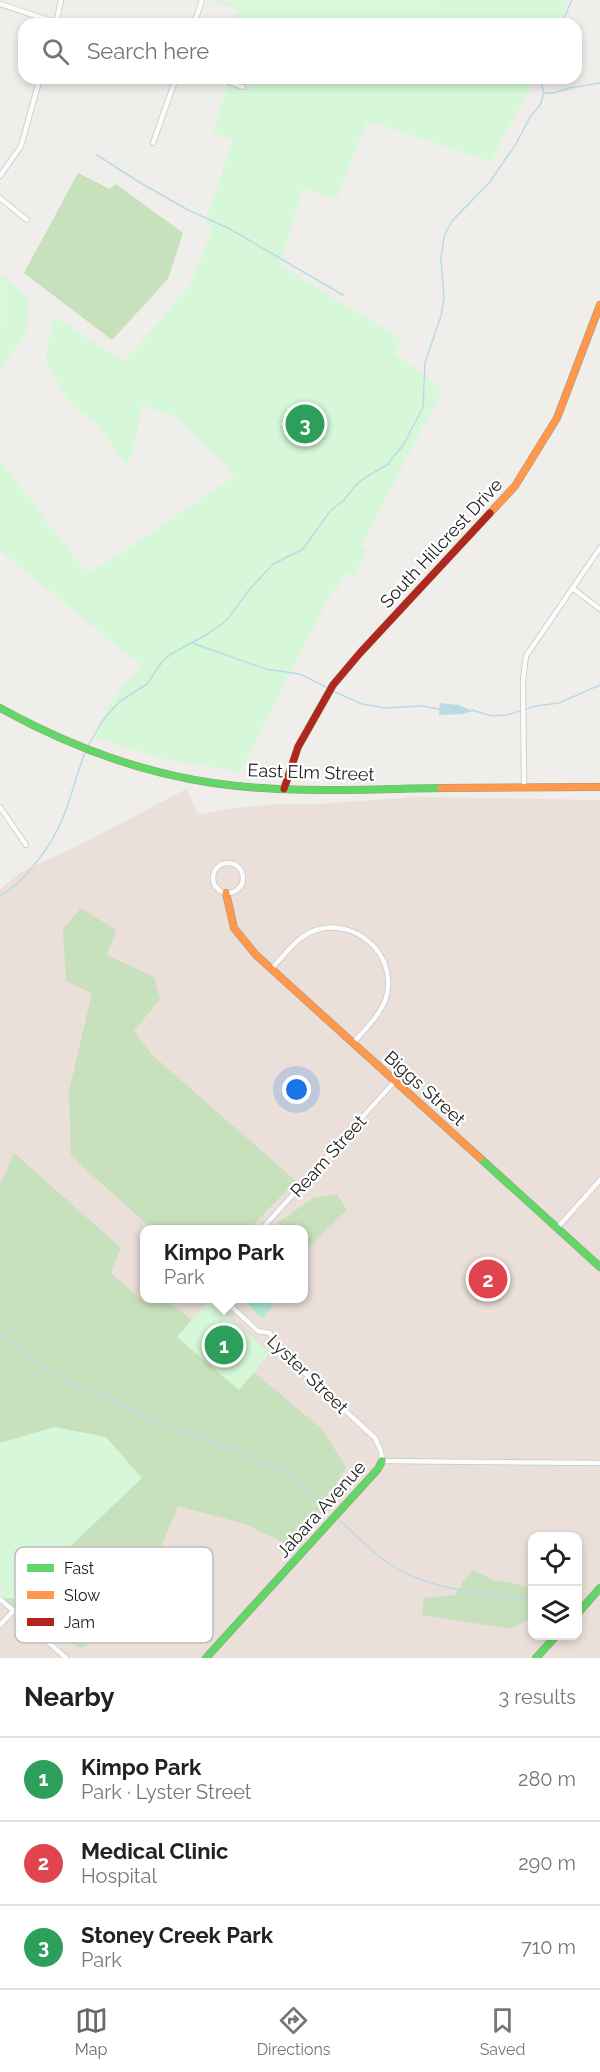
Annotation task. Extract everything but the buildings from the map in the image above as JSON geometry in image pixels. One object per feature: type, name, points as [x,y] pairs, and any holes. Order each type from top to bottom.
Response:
[{"type":"street","points":[[58,18],[61,0]]},
{"type":"street","points":[[196,18],[202,0]]},
{"type":"street","points":[[0,4],[40,18]]},
{"type":"street","points":[[0,176],[21,146],[38,84]]},
{"type":"street","points":[[153,143],[174,84]]},
{"type":"street","points":[[235,84],[243,87]]},
{"type":"street","points":[[0,198],[27,220]]},
{"type":"street","name":"South Hillcrest Drive","points":[[284,789],[298,747],[333,685],[515,486],[557,418],[600,305]]},
{"type":"street","points":[[524,788],[523,680],[526,656],[600,548]]},
{"type":"street","points":[[572,588],[600,609]]},
{"type":"street","name":"East Elm Street","points":[[0,708],[73,743],[140,767],[192,780],[284,789],[600,787]]},
{"type":"street","points":[[0,807],[26,845]]},
{"type":"street","points":[[228,863],[238,867],[243,873],[242,884],[237,890],[226,893],[214,884],[213,875],[218,866],[228,863]]},
{"type":"street","name":"Biggs Street","points":[[226,893],[234,928],[271,969],[600,1267]]},
{"type":"street","points":[[271,969],[300,939],[315,931],[333,928],[351,931],[366,938],[385,963],[388,980],[387,995],[380,1011],[353,1043]]},
{"type":"street","name":"Ream Street","points":[[265,1225],[394,1082]]},
{"type":"street","points":[[558,1227],[600,1180]]},
{"type":"street","name":"Lyster Street","points":[[226,1303],[258,1331],[270,1333],[275,1346],[375,1438],[381,1451],[382,1461]]},
{"type":"street","name":"Jabara Avenue","points":[[206,1658],[382,1461],[600,1463]]},
{"type":"street","points":[[582,1608],[600,1588]]},
{"type":"street","points":[[0,1599],[14,1610],[0,1625]]},
{"type":"street","points":[[536,1658],[552,1640]]},
{"type":"street","points":[[50,1643],[66,1658]]},
{"type":"shaded area","points":[[186,789],[198,815],[226,809],[278,804],[319,804],[419,797],[600,800],[600,1658],[0,1658],[0,889],[21,872],[88,841]]},
{"type":"green space","points":[[568,0],[562,18],[236,18],[238,10],[212,1]]},
{"type":"green space","points":[[228,84],[531,84],[503,136],[492,162],[367,121],[336,199],[303,188],[280,265],[402,340],[394,353],[443,389],[361,546],[367,550],[353,576],[347,572],[335,592],[332,591],[240,772],[160,758],[95,738],[110,701],[142,666],[0,551],[0,460],[88,572],[113,559],[234,477],[220,458],[177,417],[142,405],[133,452],[127,464],[117,454],[93,419],[79,411],[68,398],[45,361],[54,316],[124,361],[192,281],[213,227],[205,223],[233,140],[212,133]]},
{"type":"green space","points":[[78,173],[110,189],[116,184],[183,233],[168,279],[112,340],[24,273]]},
{"type":"green space","points":[[1,273],[30,300],[25,336],[0,368]]},
{"type":"green space","points":[[81,908],[116,930],[107,955],[154,977],[160,999],[134,1031],[151,1054],[296,1181],[253,1225],[148,1225],[71,1156],[69,1091],[92,993],[66,981],[63,929]]},
{"type":"green space","points":[[14,1153],[121,1248],[111,1273],[140,1299],[140,1303],[171,1303],[322,1429],[346,1467],[299,1550],[245,1524],[178,1506],[161,1547],[15,1547],[15,1609],[0,1600],[0,1185]]},
{"type":"green space","points":[[337,1194],[347,1210],[308,1248],[308,1225],[275,1225],[313,1198]]},
{"type":"green space","points":[[206,1303],[212,1303],[270,1353],[239,1390],[177,1337]]},
{"type":"green space","points":[[246,1303],[270,1303],[273,1306],[262,1318]]},
{"type":"green space","points":[[54,1427],[106,1437],[142,1478],[70,1547],[15,1547],[15,1598],[0,1599],[0,1443]]},
{"type":"green space","points":[[473,1570],[493,1580],[518,1584],[528,1588],[528,1619],[511,1629],[422,1615],[424,1598],[456,1595],[463,1581]]},
{"type":"green space","points":[[72,1643],[90,1643],[82,1649]]},
{"type":"water","points":[[440,703],[459,705],[473,711],[439,715]]},
{"type":"waterway","points":[[564,18],[572,0]]},
{"type":"waterway","points":[[545,93],[600,83]]},
{"type":"waterway","points":[[88,746],[103,720],[119,702],[147,684],[162,662],[171,654],[226,621],[249,590],[273,564],[303,549],[330,511],[343,501],[356,485],[387,465],[404,444],[423,407],[425,363],[441,316],[444,299],[441,259],[444,236],[452,221],[489,183],[516,144],[530,117],[540,105],[544,93],[542,84]]},
{"type":"waterway","points":[[97,155],[188,210],[230,229],[343,295]]},
{"type":"waterway","points":[[192,643],[266,669],[300,674],[326,687]]},
{"type":"waterway","points":[[472,710],[492,716],[507,715],[536,706],[559,703],[600,685]]},
{"type":"waterway","points":[[335,692],[362,704],[385,708],[420,706],[440,709]]},
{"type":"waterway","points":[[0,896],[28,873],[51,841],[65,812],[85,753]]},
{"type":"waterway","points":[[0,1333],[47,1370],[86,1390],[283,1470],[327,1509]]},
{"type":"waterway","points":[[339,1520],[377,1555],[391,1565],[423,1581],[459,1590],[528,1600]]},
{"type":"traffic: fast","points":[[0,708],[77,745],[130,764],[185,778],[270,789],[441,788]]},
{"type":"traffic: fast","points":[[480,1158],[600,1267]]},
{"type":"traffic: fast","points":[[206,1658],[378,1469],[382,1461]]},
{"type":"traffic: fast","points":[[582,1608],[600,1588]]},
{"type":"traffic: fast","points":[[536,1658],[552,1640]]},
{"type":"traffic: slow","points":[[490,513],[515,486],[557,418],[600,305]]},
{"type":"traffic: slow","points":[[441,788],[600,787]]},
{"type":"traffic: slow","points":[[226,893],[234,928],[256,955],[480,1158]]},
{"type":"traffic: jam","points":[[284,789],[298,747],[333,685],[490,513]]},
{"type":"place","name":"Stoney Creek Park","points":[[305,424]]},
{"type":"place","name":"Medical Clinic","points":[[488,1279]]},
{"type":"place","name":"Kimpo Park","points":[[224,1345]]}]
